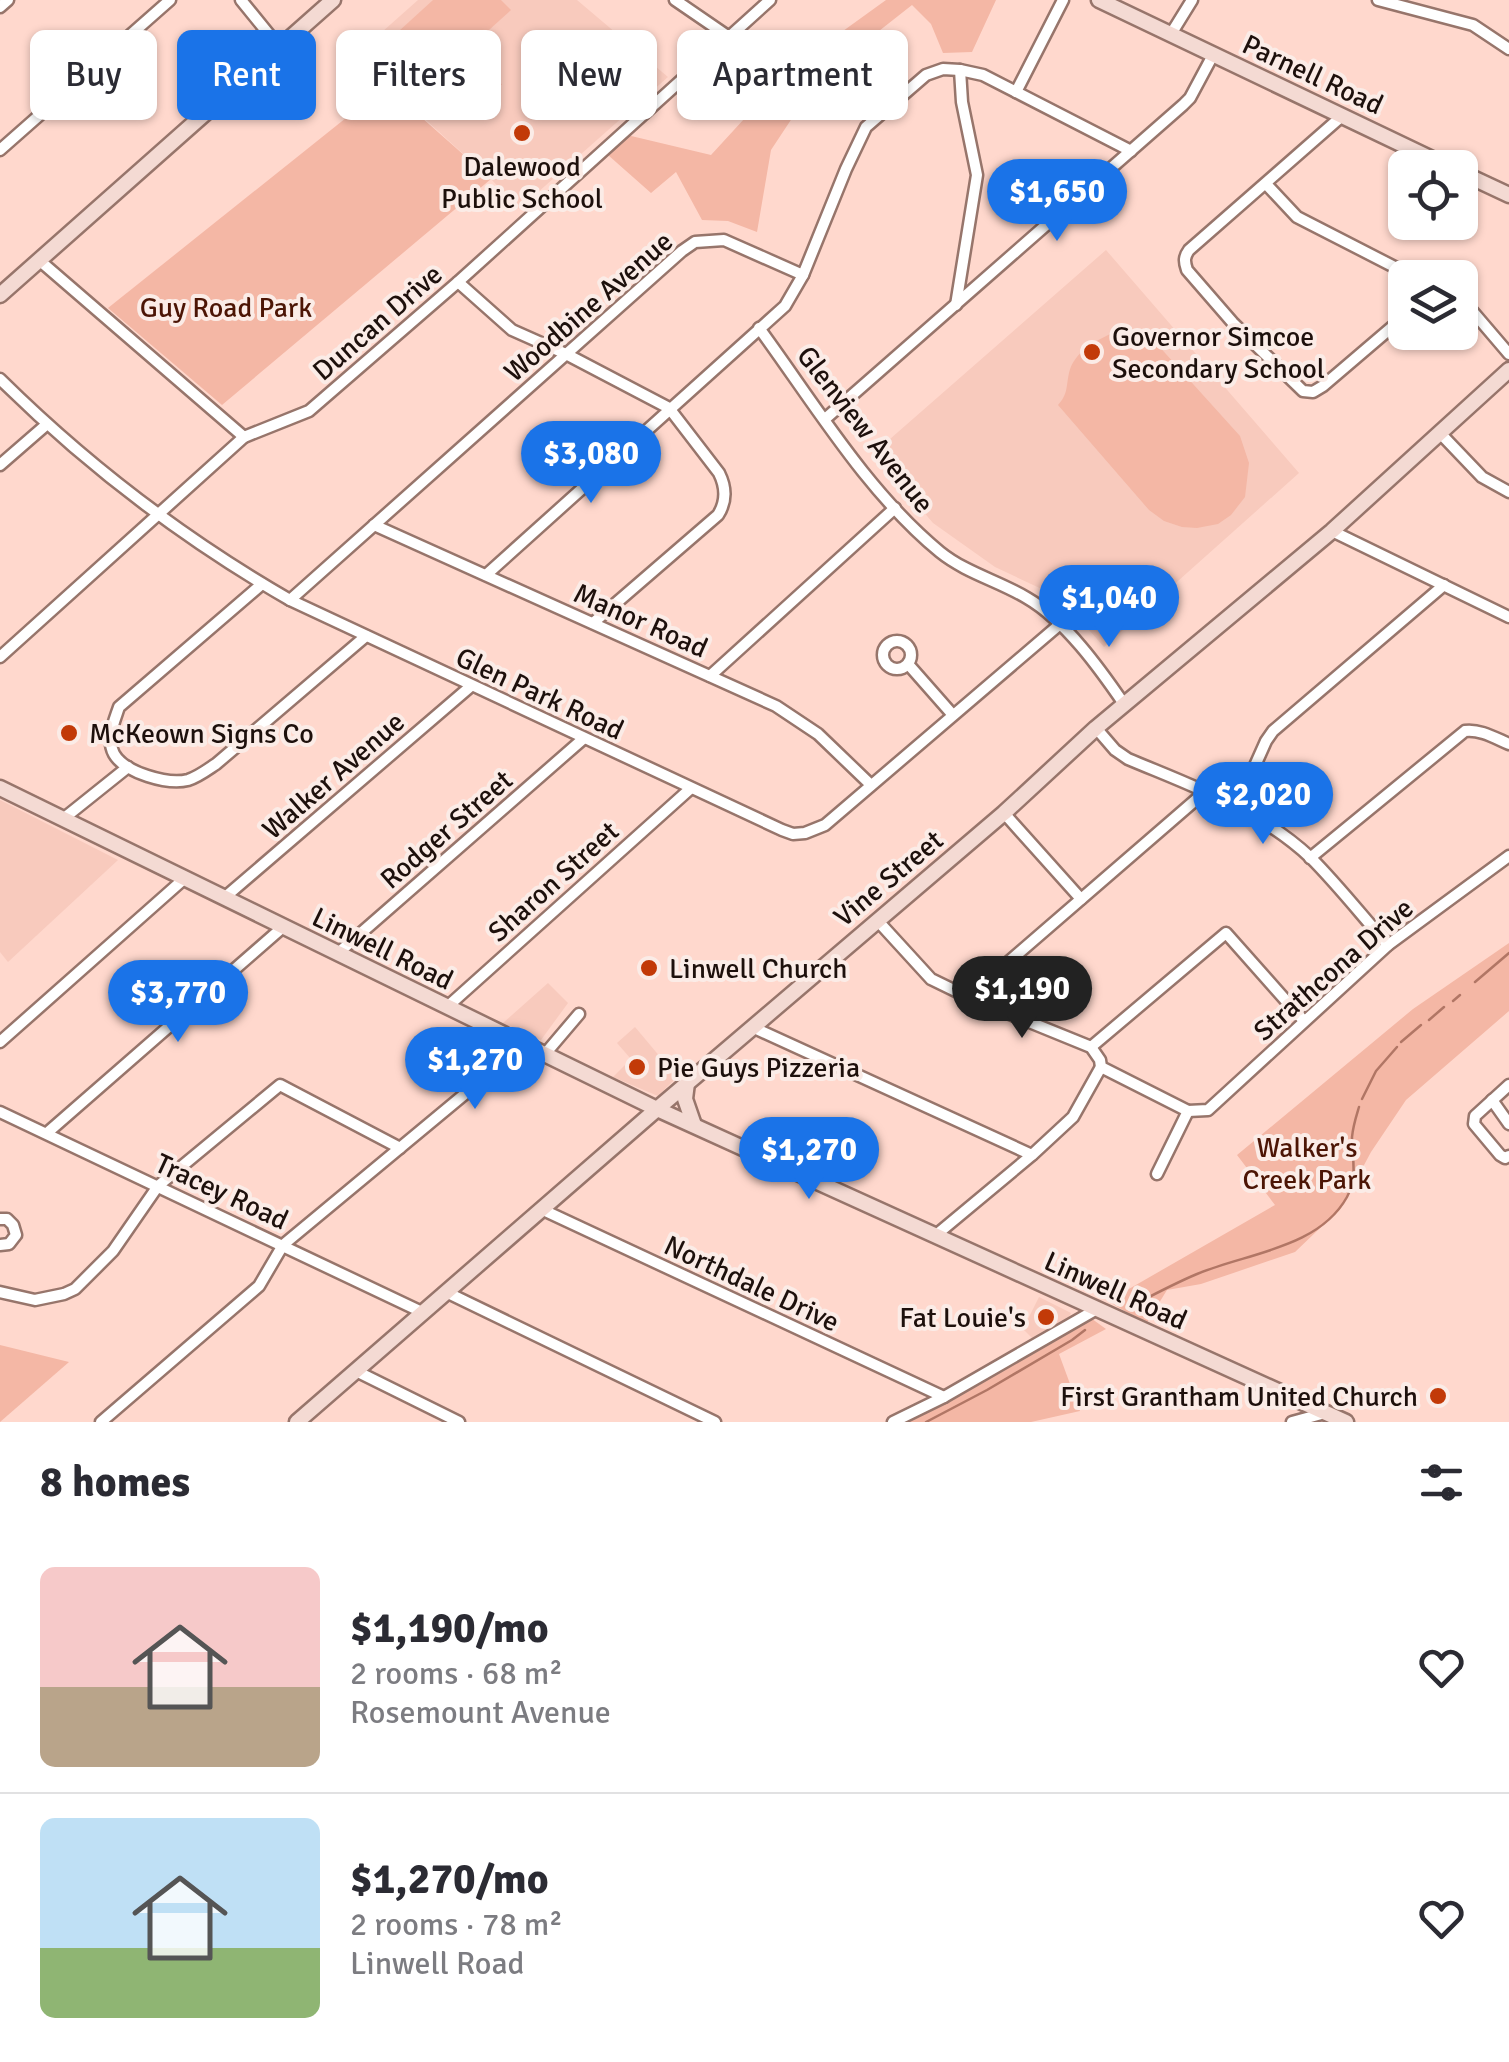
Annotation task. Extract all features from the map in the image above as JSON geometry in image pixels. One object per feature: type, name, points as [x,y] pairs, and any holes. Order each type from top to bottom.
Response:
[{"type":"street","points":[[0,7],[8,0]]},
{"type":"street","points":[[0,150],[170,0]]},
{"type":"street","points":[[241,0],[265,30]]},
{"type":"street","points":[[300,30],[333,0]]},
{"type":"street","points":[[675,0],[720,30]]},
{"type":"street","name":"Duncan Drive","points":[[736,30],[770,0]]},
{"type":"street","points":[[1016,92],[1063,0]]},
{"type":"street","name":"Parnell Road","points":[[1099,0],[1413,150]]},
{"type":"street","points":[[1171,34],[1192,0]]},
{"type":"street","points":[[1378,0],[1473,25],[1509,49]]},
{"type":"street","points":[[825,419],[1190,98],[1214,55]]},
{"type":"street","points":[[486,575],[785,306],[794,294],[866,126],[926,74],[944,69],[984,75],[1131,151]]},
{"type":"street","points":[[956,306],[977,175],[962,102],[960,70]]},
{"type":"street","name":"Duncan Drive","points":[[0,657],[244,437],[310,412],[677,83]]},
{"type":"street","points":[[1342,116],[1189,250],[1184,264],[1233,323],[1304,391],[1314,392],[1323,386],[1388,331]]},
{"type":"street","points":[[0,295],[198,120]]},
{"type":"street","points":[[1478,180],[1509,195]]},
{"type":"street","points":[[1267,184],[1298,218],[1388,264]]},
{"type":"street","name":"Woodbine Avenue","points":[[290,600],[695,242],[724,240],[802,274]]},
{"type":"street","points":[[39,260],[244,437]]},
{"type":"street","points":[[458,282],[512,330],[669,408],[724,484],[724,506],[718,515],[593,623]]},
{"type":"street","points":[[1478,318],[1509,354]]},
{"type":"street","name":"Glenview Avenue","points":[[759,328],[895,508],[941,553],[1026,598],[1059,625],[1124,704]]},
{"type":"street","name":"Vine Street","points":[[298,1422],[687,1082],[1004,813],[1096,728],[1332,531],[1509,370]]},
{"type":"street","name":"Glen Park Road","points":[[0,380],[46,425],[158,515],[262,584],[583,739],[793,834],[812,832],[824,825],[1059,625]]},
{"type":"street","points":[[0,465],[46,425]]},
{"type":"street","points":[[1439,432],[1482,477],[1509,492]]},
{"type":"street","points":[[710,676],[895,508]]},
{"type":"street","name":"Manor Road","points":[[374,525],[776,706],[838,751],[870,785]]},
{"type":"street","points":[[1332,531],[1509,617]]},
{"type":"street","points":[[262,584],[120,708],[110,733],[114,754],[128,767],[173,782],[201,774],[366,636]]},
{"type":"street","points":[[1237,806],[1274,731],[1444,585]]},
{"type":"street","points":[[908,664],[952,714]]},
{"type":"street","name":"Walker Avenue","points":[[224,898],[472,686]]},
{"type":"street","points":[[1096,728],[1128,759],[1206,791],[1264,822],[1310,858],[1388,945]]},
{"type":"street","points":[[1310,858],[1465,731],[1509,744]]},
{"type":"street","name":"Rodger Street","points":[[338,954],[583,739]]},
{"type":"street","points":[[63,819],[128,767]]},
{"type":"street","name":"Linwell Road","points":[[0,788],[694,1126],[1346,1422]]},
{"type":"street","name":"Sharon Street","points":[[446,1007],[690,789]]},
{"type":"street","points":[[968,997],[1206,791]]},
{"type":"street","points":[[1004,813],[1080,899]]},
{"type":"street","name":"Strathcona Drive","points":[[1188,1111],[1208,1110],[1388,945],[1509,856]]},
{"type":"street","points":[[0,1042],[185,878]]},
{"type":"street","points":[[878,920],[931,980],[1092,1047],[1100,1060],[1101,1067],[1073,1117],[936,1235]]},
{"type":"street","points":[[46,1133],[282,927]]},
{"type":"street","points":[[1092,1047],[1226,933],[1304,1022]]},
{"type":"street","points":[[545,1054],[579,1014]]},
{"type":"street","points":[[752,1027],[1032,1155]]},
{"type":"street","points":[[101,1422],[259,1286],[283,1245],[524,1045]]},
{"type":"street","points":[[1101,1067],[1188,1111],[1157,1174]]},
{"type":"street","points":[[687,1082],[684,1098],[694,1126]]},
{"type":"street","points":[[0,1292],[35,1300],[75,1289],[113,1250],[158,1186],[280,1085],[400,1148]]},
{"type":"street","points":[[1509,1086],[1475,1116],[1474,1124],[1500,1155],[1509,1156]]},
{"type":"street","points":[[1492,1100],[1509,1124]]},
{"type":"street","name":"Tracey Road","points":[[0,1112],[424,1312]]},
{"type":"street","name":"Northdale Drive","points":[[541,1210],[944,1397]]},
{"type":"street","points":[[0,1219],[13,1225],[16,1235],[9,1244],[0,1245]]},
{"type":"street","points":[[446,1292],[715,1422]]},
{"type":"street","points":[[893,1422],[1096,1309]]},
{"type":"street","points":[[356,1371],[459,1422]]},
{"type":"street","points":[[1292,1422],[1326,1413]]},
{"type":"shaded area","points":[[418,0],[577,0],[612,30],[521,30],[521,120],[619,120],[519,209],[426,120],[501,120],[501,30],[384,30]]},
{"type":"shaded area","points":[[657,68],[668,77],[657,87]]},
{"type":"shaded area","name":"Governor Simcoe Secondary School","points":[[1106,250],[1299,473],[1104,647],[1046,591],[995,567],[933,523],[874,453]]},
{"type":"shaded area","points":[[0,800],[118,860],[8,962],[0,952]]},
{"type":"shaded area","points":[[548,983],[568,1003],[541,1040],[503,1023]]},
{"type":"shaded area","points":[[635,1027],[677,1077],[658,1096],[613,1077],[631,1059],[617,1043]]},
{"type":"shaded area","points":[[1039,1297],[1071,1313],[1067,1321],[1034,1340],[1023,1329]]},
{"type":"green space","points":[[433,0],[501,0],[511,10],[489,30],[400,30]]},
{"type":"green space","points":[[886,0],[996,0],[972,52],[943,53],[931,24],[912,5],[880,30],[844,30]]},
{"type":"green space","name":"Guy Road Park","points":[[343,120],[424,120],[491,179],[222,405],[108,308]]},
{"type":"green space","points":[[743,120],[791,120],[771,150],[757,232],[728,221],[702,220],[676,172],[651,193],[608,155],[627,135],[711,155]]},
{"type":"green space","points":[[1112,333],[1156,343],[1240,436],[1249,463],[1245,497],[1218,524],[1182,527],[1149,510],[1058,405],[1075,359]]},
{"type":"green space","name":"Walker's Creek Park","points":[[1509,943],[1509,1011],[1406,1100],[1371,1152],[1341,1208],[1295,1252],[1201,1284],[1167,1290],[1146,1324],[1108,1301],[1275,1205],[1237,1155],[1413,1009]]},
{"type":"green space","points":[[1088,1316],[1106,1329],[1059,1354],[1080,1411],[1031,1422],[904,1422],[1034,1340]]},
{"type":"green space","points":[[0,1345],[69,1362],[0,1422]]},
{"type":"waterway","points":[[1475,982],[1509,953]]},
{"type":"waterway","points":[[1453,1001],[1460,995]]},
{"type":"waterway","points":[[1429,1020],[1444,1007]]},
{"type":"waterway","points":[[1401,1042],[1421,1025]]},
{"type":"waterway","points":[[1362,1099],[1376,1071],[1397,1047]]},
{"type":"waterway","points":[[1128,1308],[1197,1274],[1280,1247],[1318,1228],[1347,1197],[1359,1107]]},
{"type":"waterway","points":[[926,1422],[1085,1330]]},
{"type":"place","name":"Dalewood Public School","points":[[522,133]]},
{"type":"place","name":"Governor Simcoe Secondary School","points":[[1092,352]]},
{"type":"place","name":"McKeown Signs Co","points":[[69,733]]},
{"type":"place","name":"Linwell Church","points":[[649,968]]},
{"type":"place","name":"Pie Guys Pizzeria","points":[[637,1067]]},
{"type":"place","name":"Fat Louie's","points":[[1046,1317]]},
{"type":"place","name":"First Grantham United Church","points":[[1438,1396]]}]
